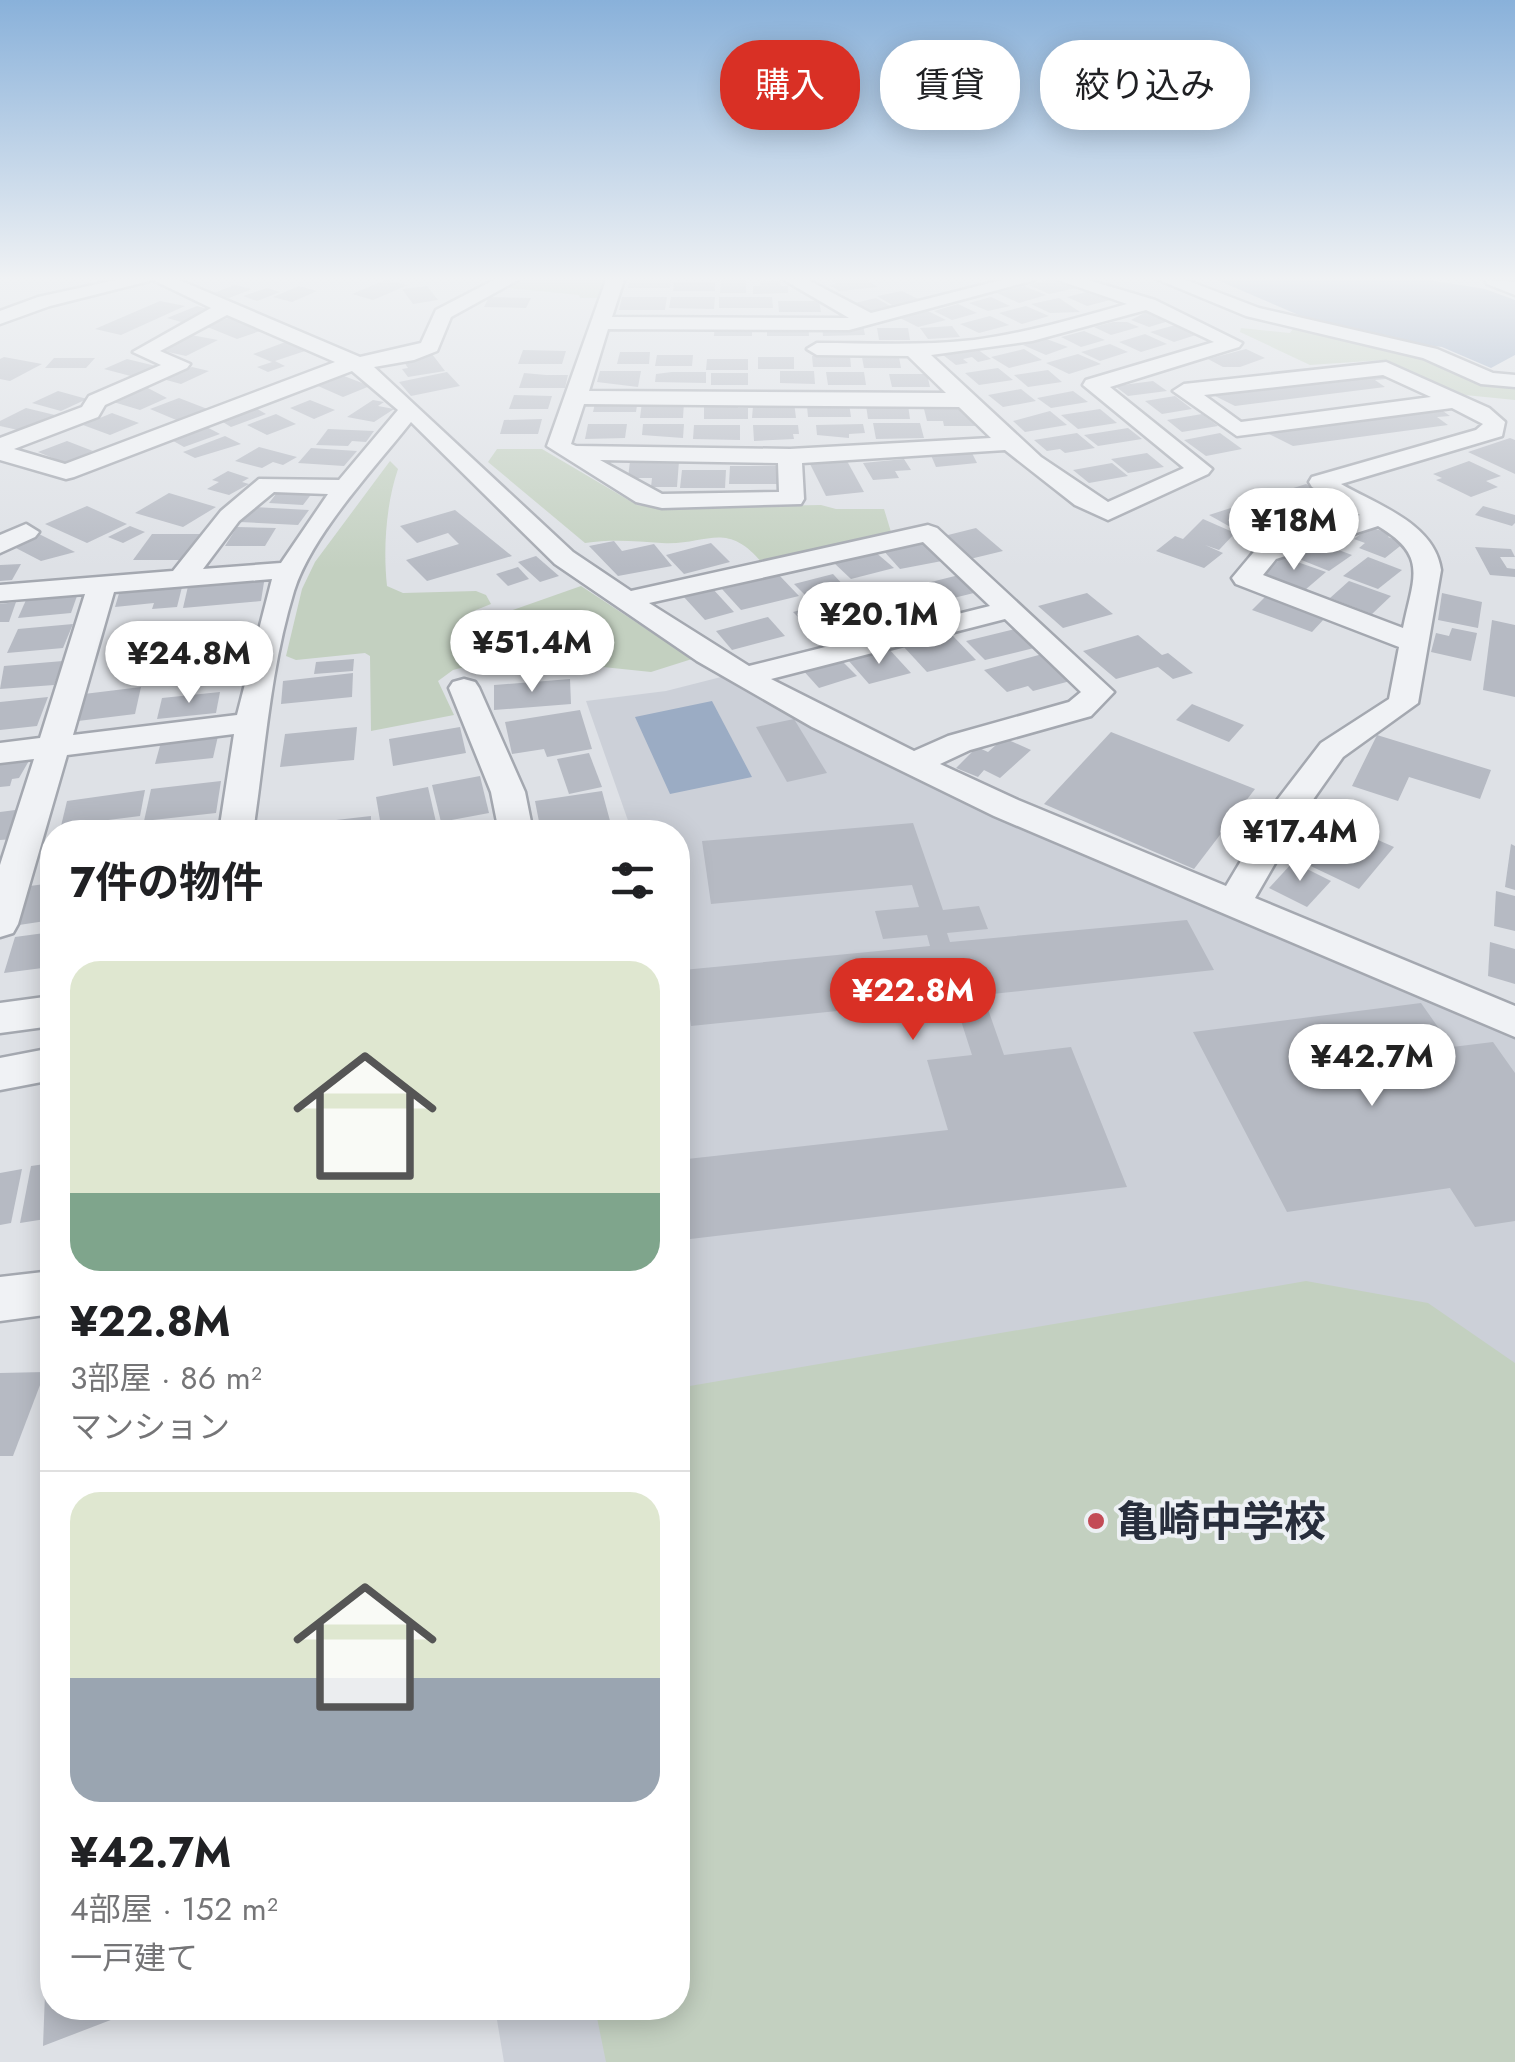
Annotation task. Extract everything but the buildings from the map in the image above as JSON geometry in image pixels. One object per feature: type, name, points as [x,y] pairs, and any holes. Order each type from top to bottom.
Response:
[{"type":"street","points":[[0,449],[90,412],[97,401],[153,376]]},
{"type":"street","points":[[0,449],[66,472],[321,376]]},
{"type":"street","points":[[372,376],[564,558],[746,676],[823,720],[1006,808],[1515,1022]]},
{"type":"street","points":[[588,376],[559,446],[645,497],[662,501],[792,499],[790,456]]},
{"type":"street","points":[[942,376],[1012,443],[1091,505],[1108,512],[1200,468],[1094,385],[1123,376]]},
{"type":"street","points":[[1314,376],[1184,391],[1237,429],[1454,401]]},
{"type":"street","points":[[1234,905],[1290,807],[1332,750],[1403,703],[1428,570],[1426,554],[1410,534],[1321,482],[1494,431],[1494,422],[1403,376]]},
{"type":"street","points":[[1483,376],[1515,381]]},
{"type":"street","points":[[577,397],[967,400]]},
{"type":"street","points":[[238,820],[250,723],[282,589],[290,570],[348,488],[410,409]]},
{"type":"street","points":[[570,453],[790,456],[1012,443]]},
{"type":"street","points":[[182,578],[230,516],[268,484],[348,488]]},
{"type":"street","points":[[1380,518],[1268,552],[1246,578],[1414,642]]},
{"type":"street","points":[[0,545],[26,532]]},
{"type":"street","points":[[628,600],[928,533],[1099,692],[1080,710],[959,743],[914,763]]},
{"type":"street","points":[[0,593],[290,570]]},
{"type":"street","points":[[0,924],[7,871],[55,746],[102,585]]},
{"type":"street","points":[[746,676],[1012,609]]},
{"type":"street","points":[[464,688],[508,792],[514,820]]},
{"type":"street","points":[[0,753],[250,723]]},
{"type":"street","points":[[7,871],[40,867]]},
{"type":"street","points":[[0,1018],[40,1013]]},
{"type":"street","points":[[0,1074],[40,1066]]},
{"type":"street","points":[[0,1299],[40,1294]]},
{"type":"shaded area","name":"亀崎中学校","points":[[725,676],[1515,1034],[1515,2062],[504,2062],[497,2020],[690,2020],[690,820],[628,820],[586,701],[666,691]]},
{"type":"green space","points":[[1422,376],[1487,376],[1515,385],[1515,400],[1465,395]]},
{"type":"green space","points":[[497,449],[542,449],[637,505],[884,509],[891,532],[762,563],[749,550],[726,538],[677,543],[585,543],[488,462]]},
{"type":"green space","points":[[390,461],[398,469],[386,527],[387,586],[403,593],[476,591],[486,595],[491,604],[471,612],[465,623],[487,643],[476,664],[453,670],[438,681],[454,715],[371,731],[370,656],[365,653],[296,660],[286,656],[302,589],[315,562]]},
{"type":"green space","points":[[581,586],[692,659],[651,672],[574,664],[510,611]]},
{"type":"green space","points":[[1306,1281],[1428,1303],[1515,1363],[1515,2062],[606,2062],[597,2020],[690,2020],[690,1386]]},
{"type":"water","points":[[712,701],[752,777],[670,794],[635,717]]},
{"type":"place","name":"亀崎中学校","points":[[1096,1521]]}]
